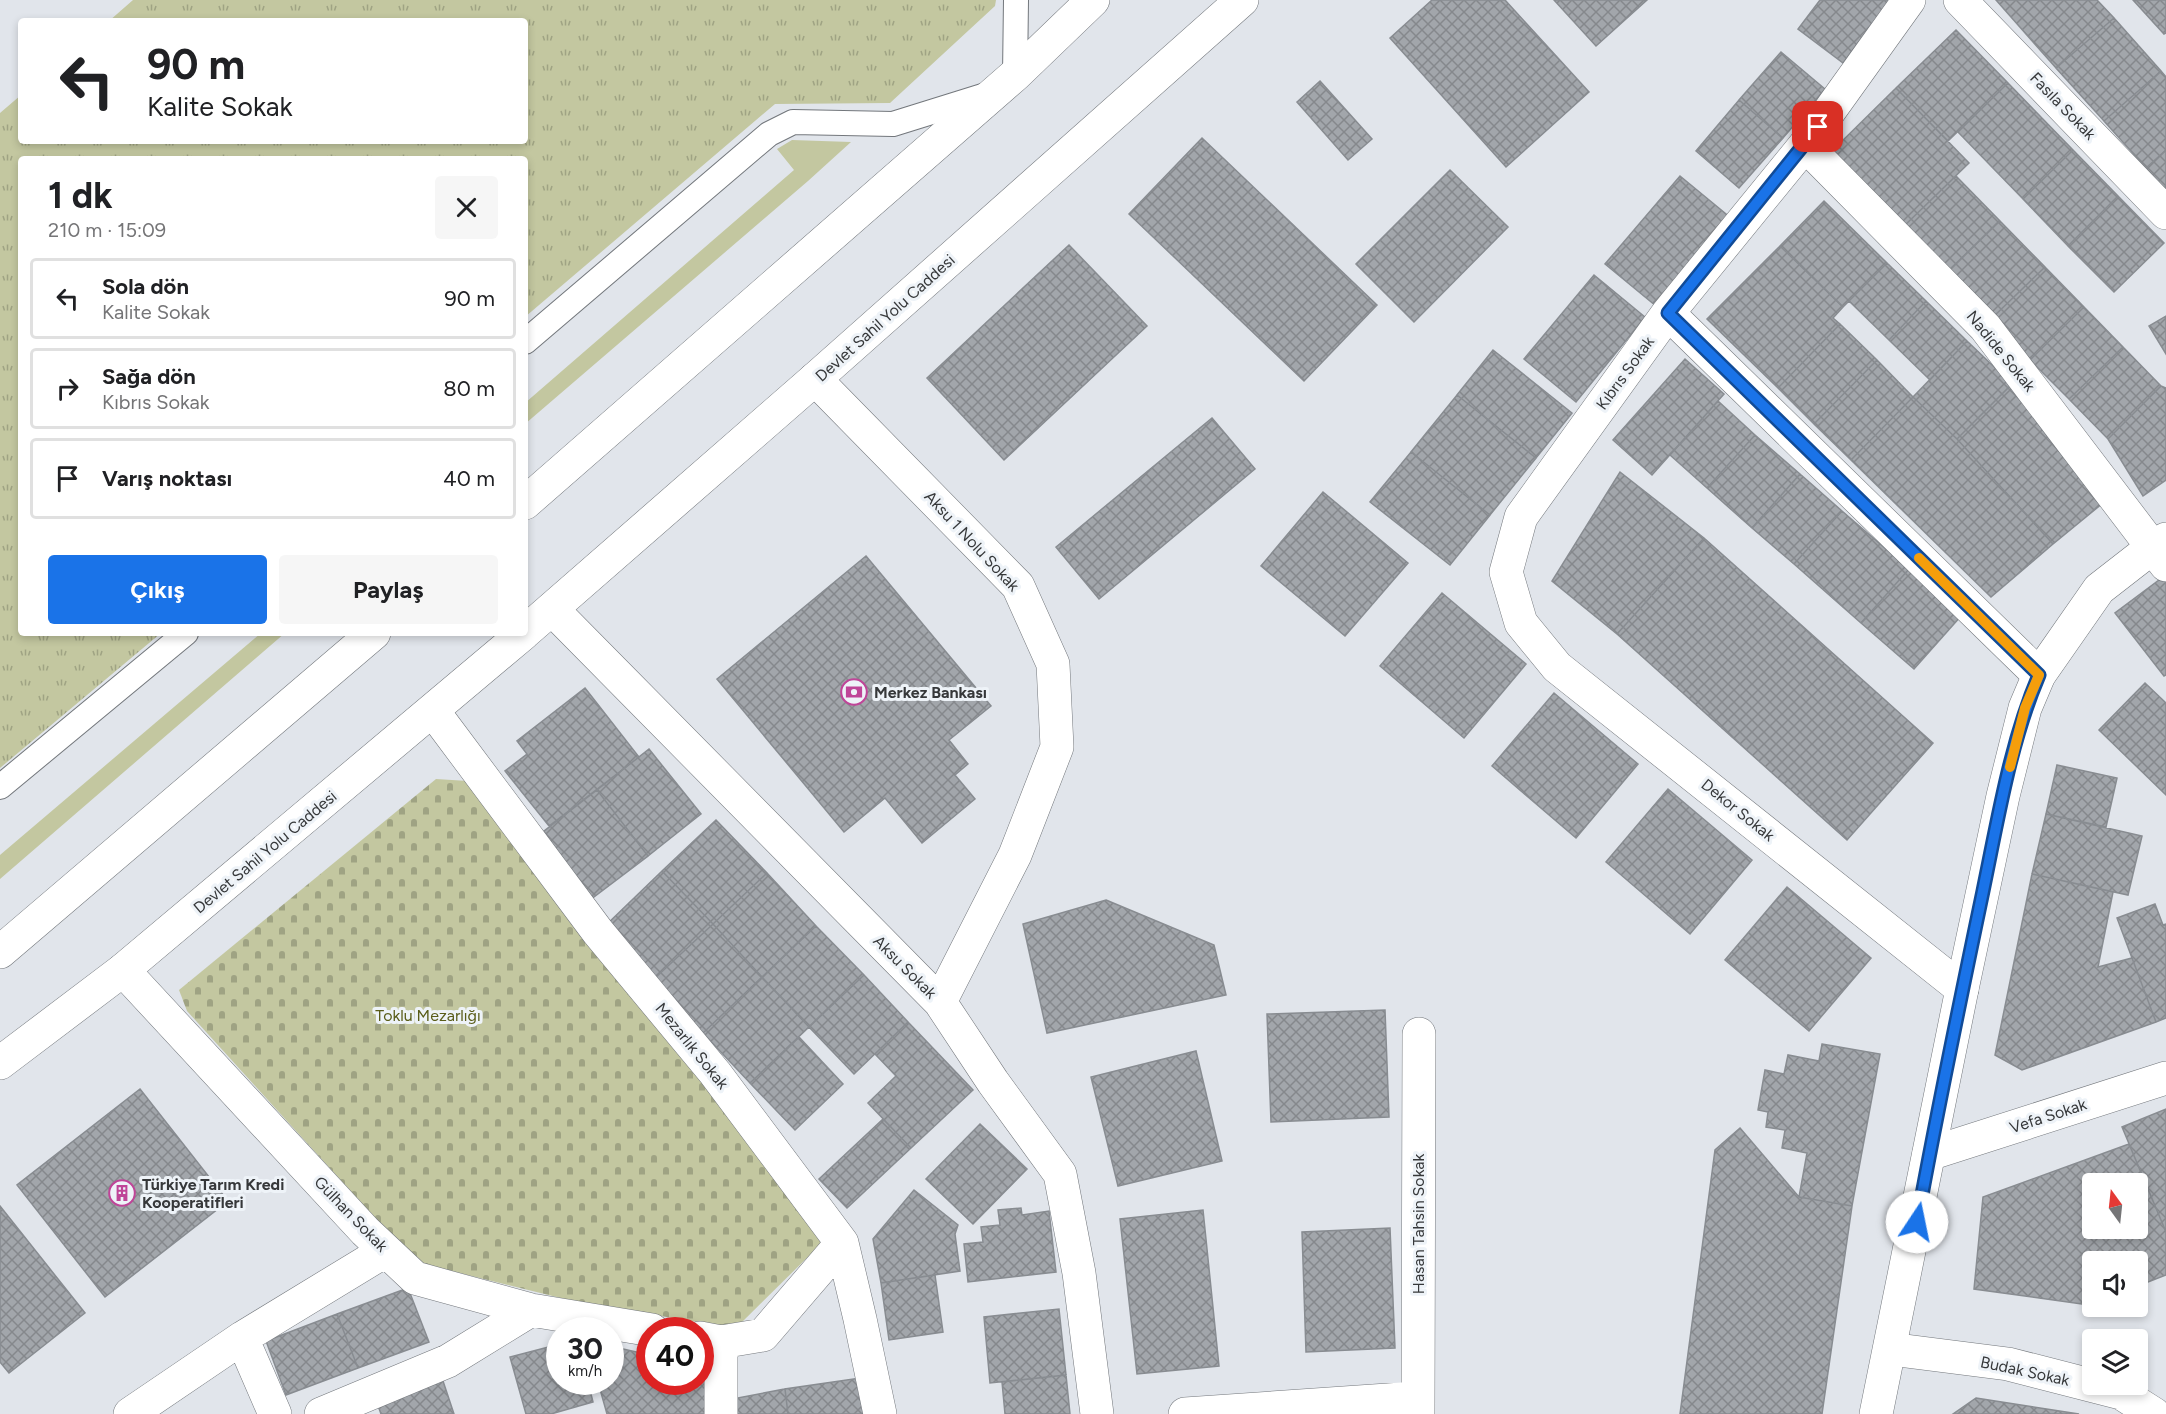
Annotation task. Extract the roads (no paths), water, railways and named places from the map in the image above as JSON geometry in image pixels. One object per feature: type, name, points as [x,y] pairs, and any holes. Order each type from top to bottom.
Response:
[{"type":"street","points":[[528,500],[1004,84],[1092,0]]},
{"type":"street","name":"Devlet Sahil Yolu Caddesi","points":[[528,630],[815,379],[1242,0]]},
{"type":"street","name":"Kıbrıs Sokak","points":[[1521,623],[1506,572],[1521,517],[1668,313],[1805,145],[1909,0]]},
{"type":"street","name":"Fasıla Sokak","points":[[1960,0],[2166,213]]},
{"type":"street","name":"Nadide Sokak","points":[[1805,145],[1985,327],[2162,551]]},
{"type":"street","points":[[1668,313],[2039,675]]},
{"type":"street","name":"Aksu 1 Nolu Sokak","points":[[815,379],[1018,586],[1053,664],[1057,747],[1015,855],[940,1002]]},
{"type":"street","points":[[1876,1414],[1962,989],[2003,796],[2025,708],[2039,675],[2099,589],[2162,551]]},
{"type":"street","name":"Aksu Sokak","points":[[552,609],[940,1002],[993,1082],[1060,1174],[1079,1273],[1097,1414]]},
{"type":"street","name":"Dekor Sokak","points":[[1521,623],[1557,667],[1962,989]]},
{"type":"street","points":[[0,952],[370,636]]},
{"type":"street","name":"Devlet Sahil Yolu Caddesi","points":[[0,1064],[123,970],[520,636]]},
{"type":"street","name":"Mezarlık Sokak","points":[[433,711],[598,933],[715,1073],[842,1243],[880,1414]]},
{"type":"street","name":"Gülhan Sokak","points":[[123,970],[365,1231],[415,1278],[531,1310],[636,1327]]},
{"type":"street","name":"Hasan Tahsin Sokak","points":[[1417,1406],[1419,1034]]},
{"type":"street","name":"Vefa Sokak","points":[[1929,1154],[2166,1078]]},
{"type":"street","points":[[714,1340],[763,1335],[842,1243]]},
{"type":"street","points":[[130,1414],[242,1338],[385,1251]]},
{"type":"street","points":[[321,1414],[448,1361],[531,1310]]},
{"type":"street","points":[[242,1338],[275,1414]]},
{"type":"street","name":"Budak Sokak","points":[[1890,1349],[2008,1364],[2121,1393],[2154,1414]]},
{"type":"street","points":[[714,1362],[721,1414]]},
{"type":"street","points":[[1185,1414],[1417,1406]]},
{"type":"lane","points":[[528,339],[769,134],[793,122],[893,124],[1004,84],[1016,0]]},
{"type":"lane","points":[[0,787],[182,636]]},
{"type":"place","name":"Merkez Bankası","points":[[854,692]]},
{"type":"place","name":"Türkiye Tarım Kredi Kooperatifleri","points":[[122,1193]]},
{"type":"park label","name":"Toklu Mezarlığı","points":[[428,1015]]}]
